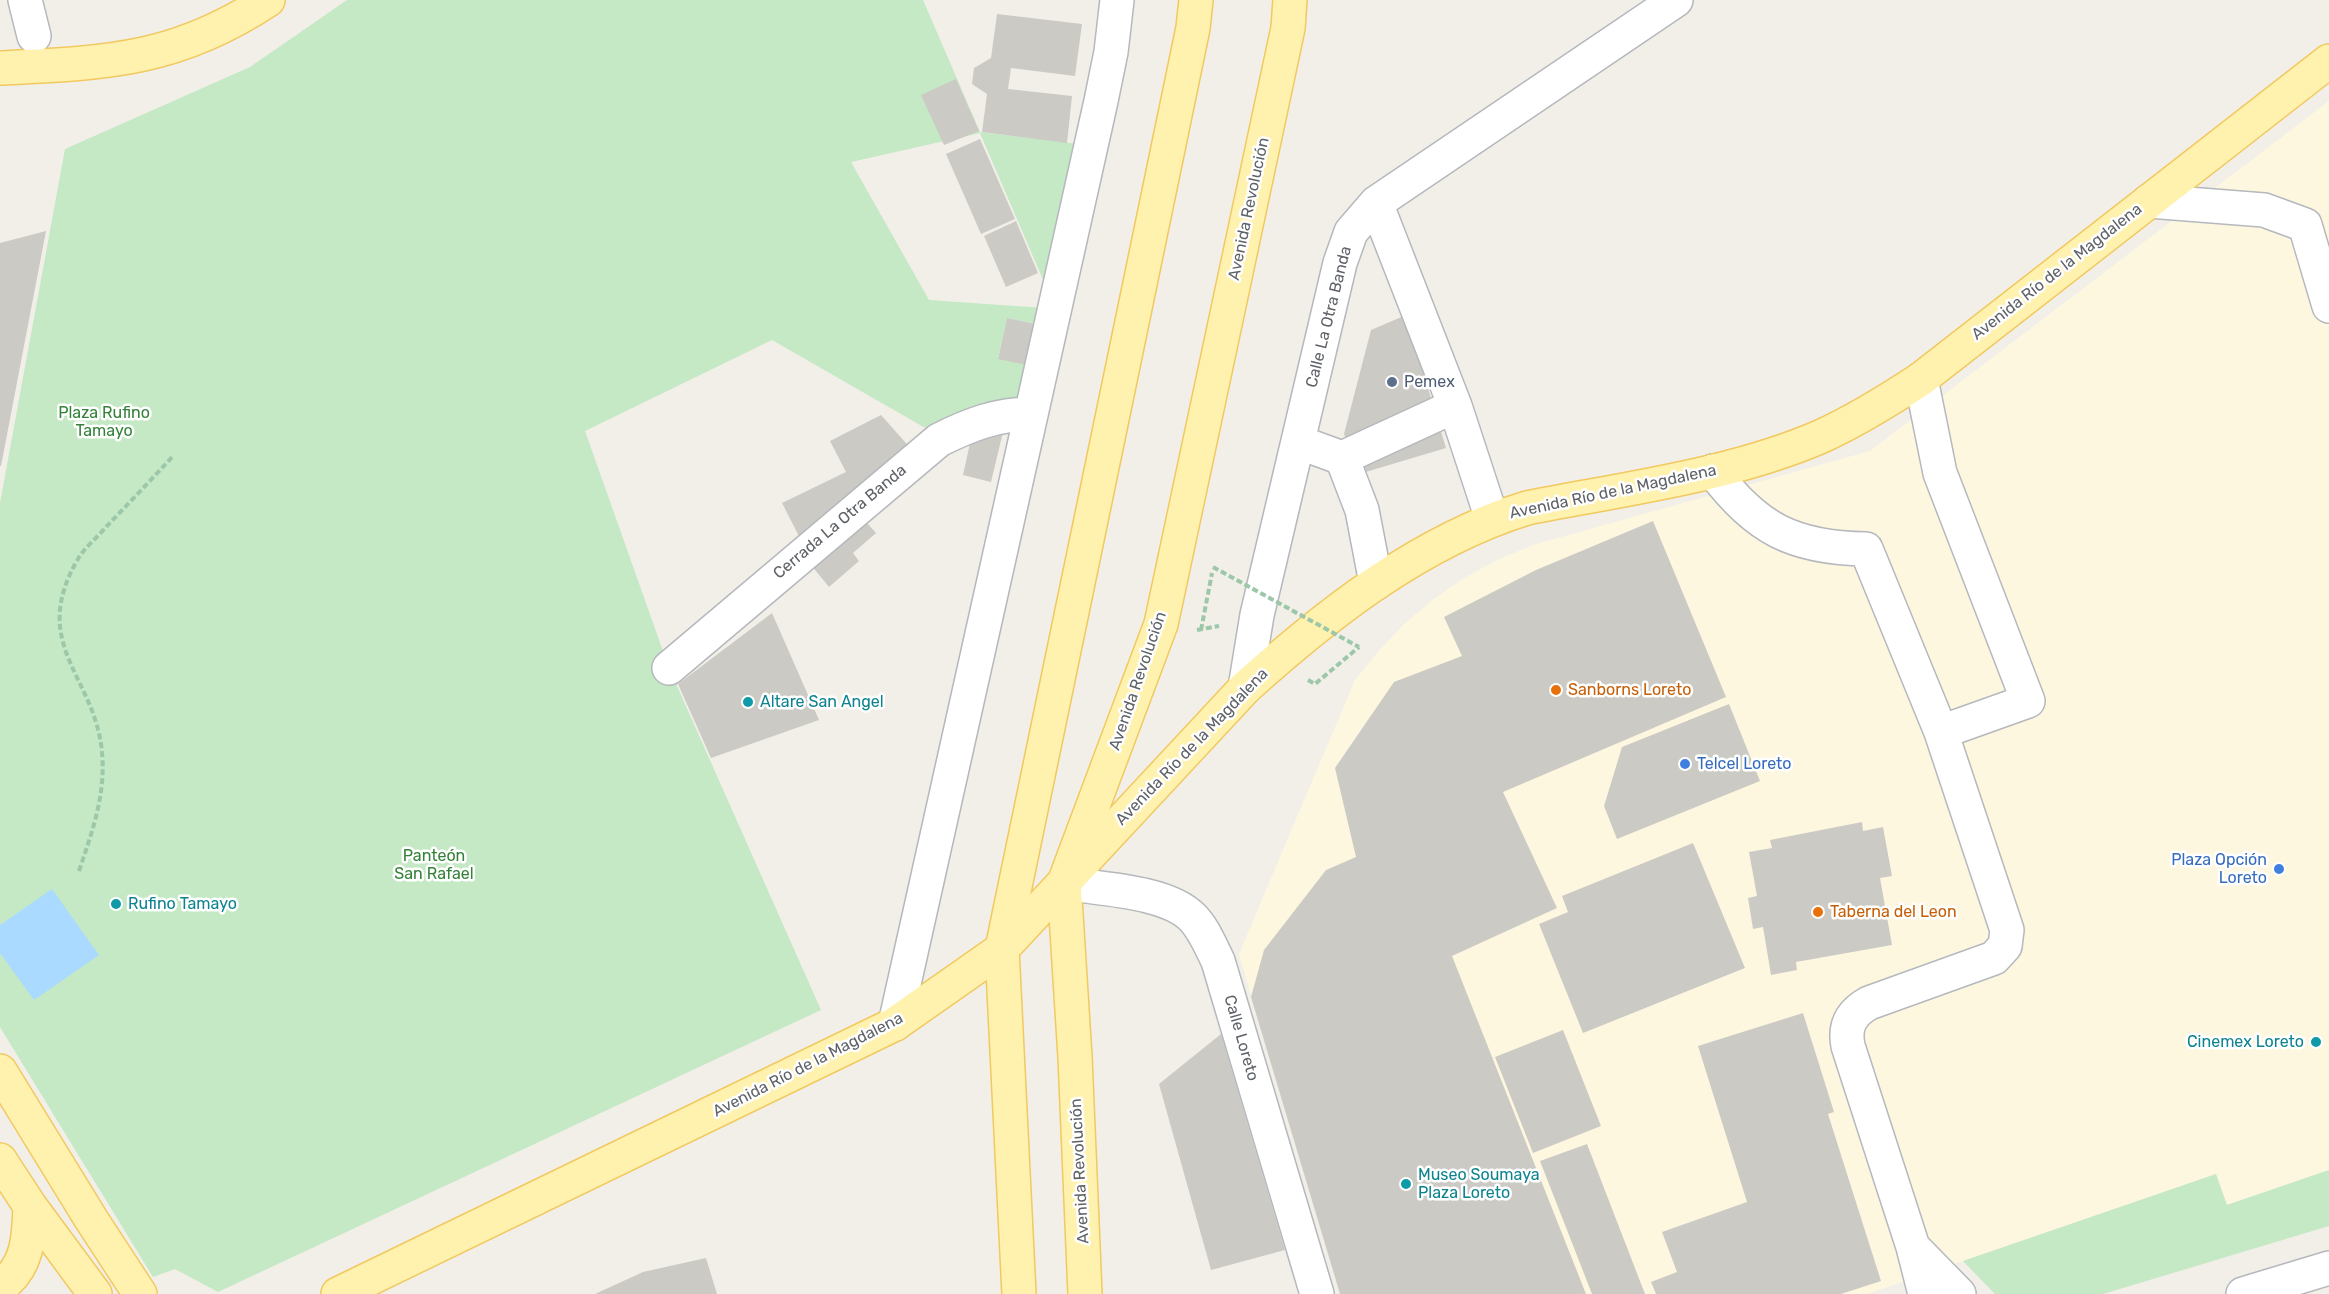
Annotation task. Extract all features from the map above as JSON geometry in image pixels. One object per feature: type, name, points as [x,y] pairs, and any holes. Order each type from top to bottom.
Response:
[{"type":"main road","points":[[0,68],[125,59],[164,50],[202,37],[239,19],[268,0]]},
{"type":"main road","points":[[1019,1294],[1002,949],[1194,28],[1196,0]]},
{"type":"main road","name":"Avenida Revolución","points":[[1085,1294],[1075,1057],[1064,883],[1161,624],[1285,40],[1290,0]]},
{"type":"main road","name":"Avenida Río de la Magdalena","points":[[338,1294],[895,1024],[1002,949],[1245,688],[1277,659],[1376,583],[1452,538],[1492,519],[1527,508],[1750,462],[1822,436],[1889,400],[1920,379],[2329,61]]},
{"type":"main road","points":[[0,1071],[140,1294]]},
{"type":"main road","points":[[0,1160],[30,1206],[95,1294]]},
{"type":"main road","points":[[0,1287],[10,1280],[23,1260],[29,1239],[30,1206]]},
{"type":"street","points":[[0,3],[11,0]]},
{"type":"street","points":[[25,0],[34,36]]},
{"type":"street","points":[[895,1024],[1111,52],[1116,0]]},
{"type":"street","name":"Calle La Otra Banda","points":[[1245,688],[1257,615],[1340,263],[1351,232],[1376,203],[1676,0]]},
{"type":"street","points":[[2149,201],[2264,210],[2306,225],[2328,300]]},
{"type":"street","points":[[1376,203],[1455,406],[1492,519]]},
{"type":"street","points":[[1920,379],[1940,473],[2028,700],[1941,732]]},
{"type":"street","points":[[1298,442],[1342,458],[1455,406]]},
{"type":"street","name":"Cerrada La Otra Banda","points":[[669,668],[939,440],[985,420],[1010,414],[1030,414]]},
{"type":"street","points":[[1342,458],[1362,510],[1376,583]]},
{"type":"street","points":[[1713,471],[1745,509],[1777,531],[1806,543],[1835,549],[1866,549],[1941,732],[2007,930],[2006,946],[1994,958],[1860,1008],[1848,1025],[1846,1035],[1913,1247],[1925,1294]]},
{"type":"street","name":"Calle Loreto","points":[[1064,883],[1163,900],[1179,906],[1203,930],[1218,961],[1317,1294]]},
{"type":"street","points":[[1913,1247],[1959,1294]]},
{"type":"street","points":[[2243,1294],[2329,1268]]},
{"type":"path","points":[[79,871],[97,818],[104,782],[103,760],[94,719],[65,654],[58,621],[63,593],[78,557],[174,455]]},
{"type":"path","points":[[1201,630],[1213,567],[1359,647],[1315,684]]},
{"type":"path","points":[[1161,624],[1201,630],[1257,615]]},
{"type":"shaded area","points":[[2329,101],[2329,1170],[2226,1205],[2216,1174],[1867,1294],[1340,1294],[1239,954],[1355,680],[1378,652],[1403,625],[1431,601],[1464,578],[1499,559],[1536,544],[1870,451]]},
{"type":"green space","name":"Panteón San Rafael","points":[[347,0],[923,0],[980,132],[1079,144],[1047,289],[980,133],[851,162],[929,300],[1044,308],[1040,325],[1007,318],[998,358],[1031,366],[1023,401],[934,433],[772,340],[585,431],[669,668],[821,1010],[218,1292],[175,1269],[153,1277],[0,1027],[0,503],[65,149],[250,67]]},
{"type":"green space","points":[[2329,1170],[2329,1226],[2103,1294],[1995,1294],[1963,1261],[2216,1174],[2227,1205]]},
{"type":"water","points":[[52,889],[99,955],[34,1000],[0,953],[0,925]]},
{"type":"building","points":[[997,14],[1082,24],[1075,76],[1011,68],[1008,89],[1072,96],[1067,143],[982,132],[987,94],[972,84],[974,68],[991,58]]},
{"type":"building","points":[[956,79],[979,131],[944,145],[921,95]]},
{"type":"building","points":[[980,139],[1015,219],[981,234],[946,154]]},
{"type":"building","points":[[1016,221],[1038,273],[1006,287],[984,236]]},
{"type":"building","points":[[46,231],[1,466],[0,466],[0,243]]},
{"type":"building","name":"Pemex","points":[[1406,315],[1446,448],[1359,474],[1344,434],[1371,330]]},
{"type":"building","points":[[1007,318],[1040,325],[1031,366],[998,359]]},
{"type":"building","points":[[881,415],[913,451],[803,544],[782,503],[846,472],[830,441]]},
{"type":"building","points":[[1003,432],[991,482],[963,475],[972,434]]},
{"type":"building","points":[[859,514],[876,533],[853,553],[859,561],[829,587],[811,565]]},
{"type":"building","points":[[1653,521],[1726,697],[1503,792],[1557,908],[1452,956],[1586,1294],[1340,1294],[1251,997],[1264,950],[1326,870],[1356,857],[1335,768],[1394,682],[1462,656],[1444,617],[1536,570]]},
{"type":"building","name":"Altare San Angel","points":[[772,613],[819,720],[711,758],[678,684]]},
{"type":"building","name":"Telcel Loreto","points":[[1729,704],[1760,781],[1617,839],[1604,806],[1622,747]]},
{"type":"building","name":"Taberna del Leon","points":[[1862,822],[1863,831],[1883,827],[1892,876],[1880,878],[1892,945],[1796,962],[1797,970],[1771,975],[1763,927],[1753,929],[1748,898],[1757,896],[1749,852],[1772,848],[1770,840]]},
{"type":"building","points":[[1693,843],[1745,968],[1583,1033],[1539,924],[1568,912],[1562,896]]},
{"type":"building","points":[[1803,1013],[1834,1112],[1828,1114],[1881,1281],[1841,1294],[1656,1294],[1651,1282],[1677,1272],[1662,1232],[1747,1202],[1698,1046]]},
{"type":"building","points":[[1563,1030],[1601,1126],[1533,1153],[1495,1057]]},
{"type":"building","points":[[1221,1034],[1285,1250],[1211,1270],[1159,1084]]},
{"type":"building","points":[[1587,1144],[1645,1294],[1592,1294],[1540,1161]]},
{"type":"building","points":[[706,1258],[717,1294],[595,1294],[643,1272]]},
{"type":"place","name":"Pemex","points":[[1392,382]]},
{"type":"place","name":"Sanborns Loreto","points":[[1556,690]]},
{"type":"place","name":"Altare San Angel","points":[[748,702]]},
{"type":"place","name":"Telcel Loreto","points":[[1685,764]]},
{"type":"place","name":"Plaza Opción Loreto","points":[[2279,869]]},
{"type":"place","name":"Rufino Tamayo","points":[[116,904]]},
{"type":"place","name":"Taberna del Leon","points":[[1818,912]]},
{"type":"place","name":"Cinemex Loreto","points":[[2316,1042]]},
{"type":"place","name":"Museo Soumaya Plaza Loreto","points":[[1406,1184]]},
{"type":"park label","name":"Plaza Rufino Tamayo","points":[[104,422]]}]
